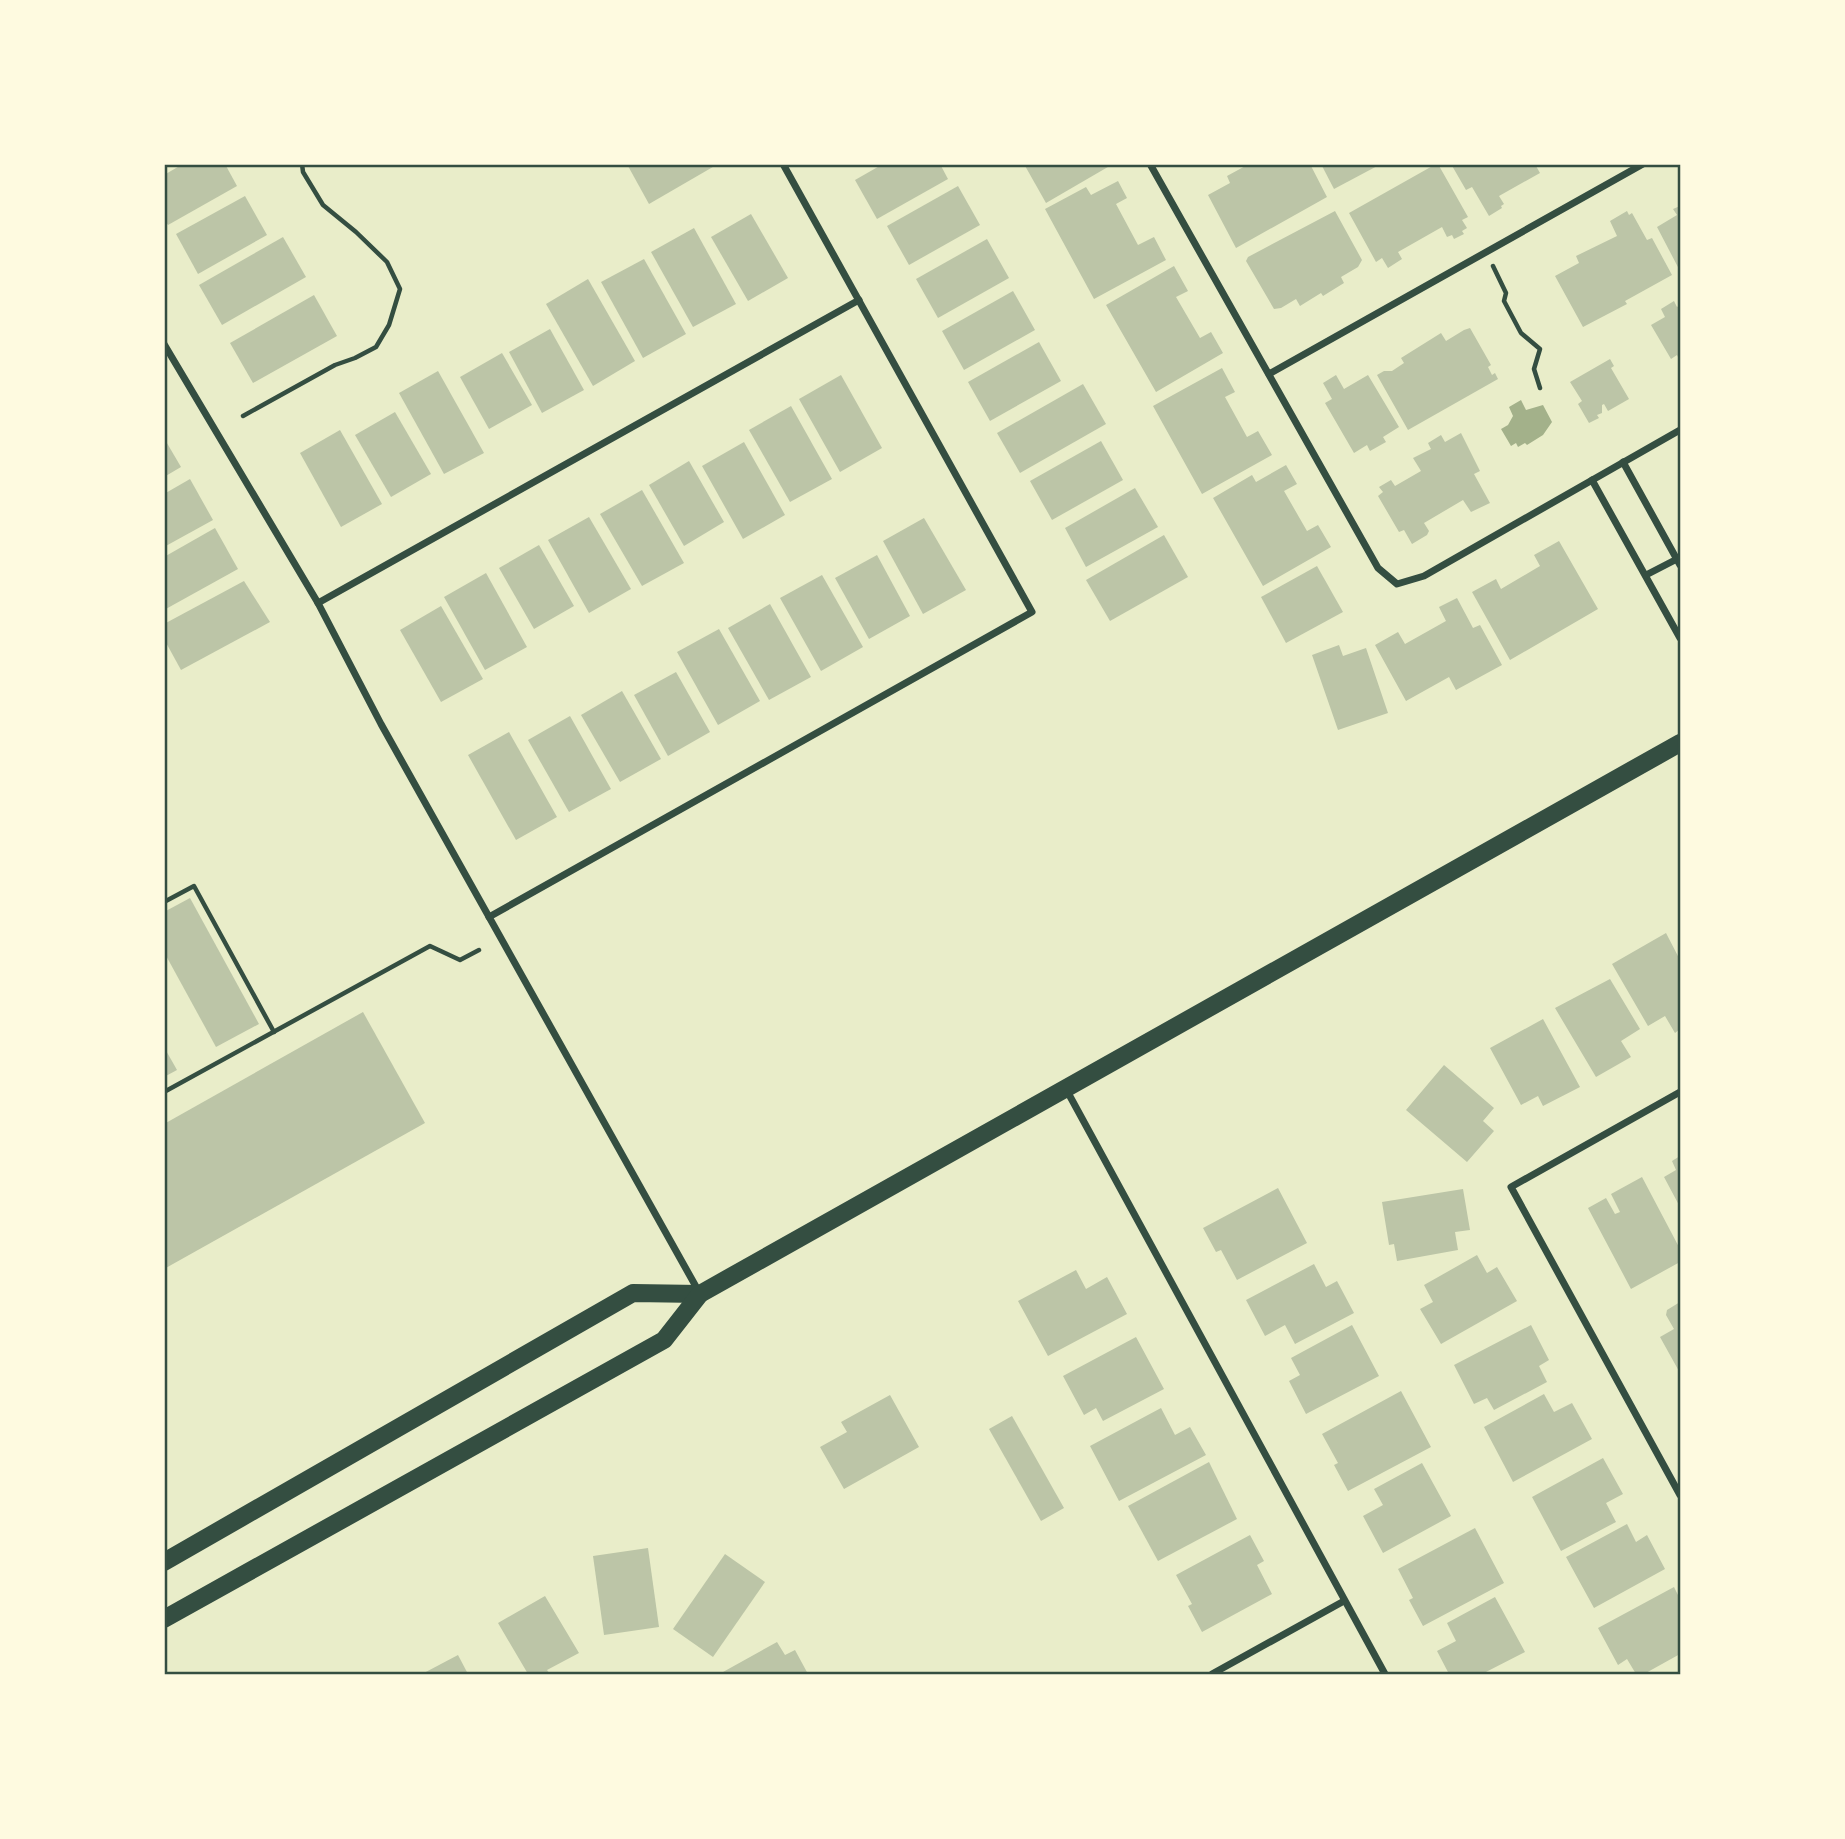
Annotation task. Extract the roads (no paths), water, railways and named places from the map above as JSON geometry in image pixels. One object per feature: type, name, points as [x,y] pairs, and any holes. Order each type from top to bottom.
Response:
[{"type":"main road","points":[[164,1619],[664,1340],[700,1294],[1681,743]]},
{"type":"main road","points":[[164,1562],[633,1293],[700,1294]]},
{"type":"street","points":[[489,917],[1032,612],[783,164]]},
{"type":"street","points":[[1150,164],[1378,568],[1397,584],[1424,576],[1681,430]]},
{"type":"street","points":[[1269,374],[1643,164]]},
{"type":"street","points":[[318,603],[859,300]]},
{"type":"street","points":[[164,344],[318,603],[388,736],[700,1294]]},
{"type":"street","points":[[1623,462],[1679,562],[1646,575]]},
{"type":"street","points":[[1592,480],[1681,638]]},
{"type":"street","points":[[1066,1089],[1385,1675]]},
{"type":"street","points":[[1681,1091],[1511,1187],[1681,1494]]},
{"type":"street","points":[[1212,1675],[1344,1601]]}]
